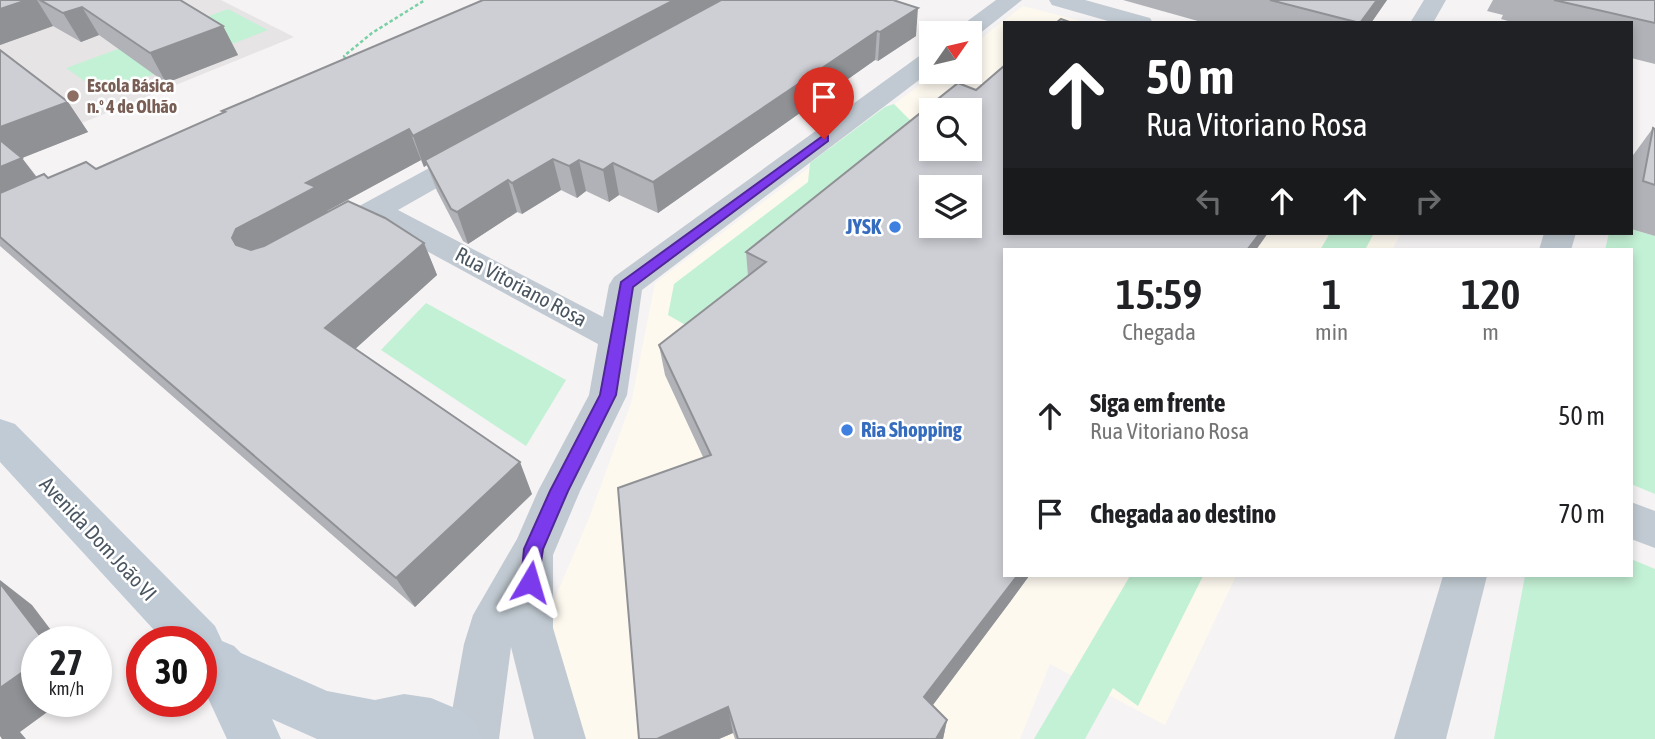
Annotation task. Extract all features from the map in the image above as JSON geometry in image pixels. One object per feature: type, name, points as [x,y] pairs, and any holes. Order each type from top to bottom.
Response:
[{"type":"main road","name":"Avenida Dom João VI","points":[[0,435],[181,626]]},
{"type":"main road","name":"Avenida Dom João VI","points":[[217,658],[324,716],[360,732]]},
{"type":"main road","name":"Avenida Dom João VI","points":[[217,671],[254,739]]},
{"type":"main road","points":[[360,732],[398,720],[422,721],[444,728],[455,739]]},
{"type":"street","points":[[982,21],[1011,0]]},
{"type":"street","points":[[1060,0],[1135,21]]},
{"type":"street","points":[[1422,21],[1435,0]]},
{"type":"street","name":"Rua Vitoriano Rosa","points":[[375,210],[617,339],[626,285],[919,68]]},
{"type":"street","points":[[305,249],[496,142]]},
{"type":"street","points":[[473,739],[488,644],[496,615],[534,549],[559,491],[608,395],[617,339]]},
{"type":"street","points":[[1633,521],[1655,530]]},
{"type":"street","points":[[534,549],[530,628],[560,739]]},
{"type":"street","points":[[1420,739],[1465,577]]},
{"type":"path","points":[[349,66],[344,56],[372,33],[425,0]]},
{"type":"shaded area","name":"Escola Básica n.º 4 de Olhão","points":[[80,0],[221,0],[294,37],[0,156],[0,27]]},
{"type":"shaded area","name":"Ria Shopping","points":[[1023,6],[1081,21],[1004,21]]},
{"type":"shaded area","name":"Ria Shopping","points":[[1003,21],[1003,235],[1400,235],[1393,248],[1003,248],[1003,577],[1236,577],[1165,725],[1050,664],[1020,739],[571,739],[550,610],[589,518],[631,403],[655,283],[921,84],[982,84],[982,38]]},
{"type":"green space","points":[[228,9],[268,30],[103,94],[66,68]]},
{"type":"green space","points":[[894,104],[911,121],[710,339],[668,315],[674,284],[808,182],[810,163],[885,107]]},
{"type":"green space","points":[[1633,230],[1655,236],[1655,494],[1633,485],[1633,248],[1605,248],[1609,235],[1633,235]]},
{"type":"green space","points":[[1329,235],[1373,235],[1366,248],[1321,248]]},
{"type":"green space","points":[[426,303],[566,380],[526,446],[381,350]]},
{"type":"green space","points":[[1633,560],[1655,569],[1655,739],[1494,739],[1525,577],[1633,577]]},
{"type":"green space","points":[[1129,577],[1202,577],[1138,706],[1113,688],[1085,739],[1034,739]]},
{"type":"building","points":[[0,0],[27,0],[0,9]]},
{"type":"building","points":[[40,0],[180,0],[223,26],[150,53],[82,7],[63,13]]},
{"type":"building","points":[[483,0],[674,0],[413,136],[409,129],[306,183],[316,187],[236,229],[232,238],[236,245],[251,250],[264,246],[348,201],[385,218],[424,243],[325,328],[520,462],[396,578],[0,237],[0,193],[44,174],[48,178],[86,162],[96,169],[225,112],[222,111]]},
{"type":"building","points":[[721,0],[893,0],[918,8],[880,32],[877,31],[653,182],[613,163],[603,170],[579,160],[569,166],[553,159],[512,183],[508,180],[457,212],[451,209],[425,160]]},
{"type":"building","points":[[1270,0],[1377,0],[1361,21]]},
{"type":"building","points":[[1554,0],[1655,0],[1655,23]]},
{"type":"building","points":[[0,50],[68,102],[0,127]]},
{"type":"building","name":"Ria Shopping","points":[[1003,67],[1003,235],[1258,235],[1249,248],[1003,248],[1003,577],[1016,577],[924,697],[947,720],[936,739],[738,739],[728,707],[657,739],[639,739],[618,488],[711,455],[659,345],[766,262],[746,252],[919,114],[919,161],[982,161],[982,98],[939,98],[957,84],[976,90]]},
{"type":"building","points":[[1653,128],[1655,129],[1655,185],[1643,181]]},
{"type":"building","points":[[0,140],[22,158],[0,167]]},
{"type":"building","points":[[0,583],[33,626],[21,626],[21,673],[0,688]]},
{"type":"place","name":"Escola Básica n.º 4 de Olhão","points":[[73,96]]},
{"type":"place","name":"JYSK","points":[[895,227]]},
{"type":"place","name":"Ria Shopping","points":[[847,430]]},
{"type":"route","points":[[530,582],[534,549],[559,491],[608,395],[626,285],[824,139]]}]
